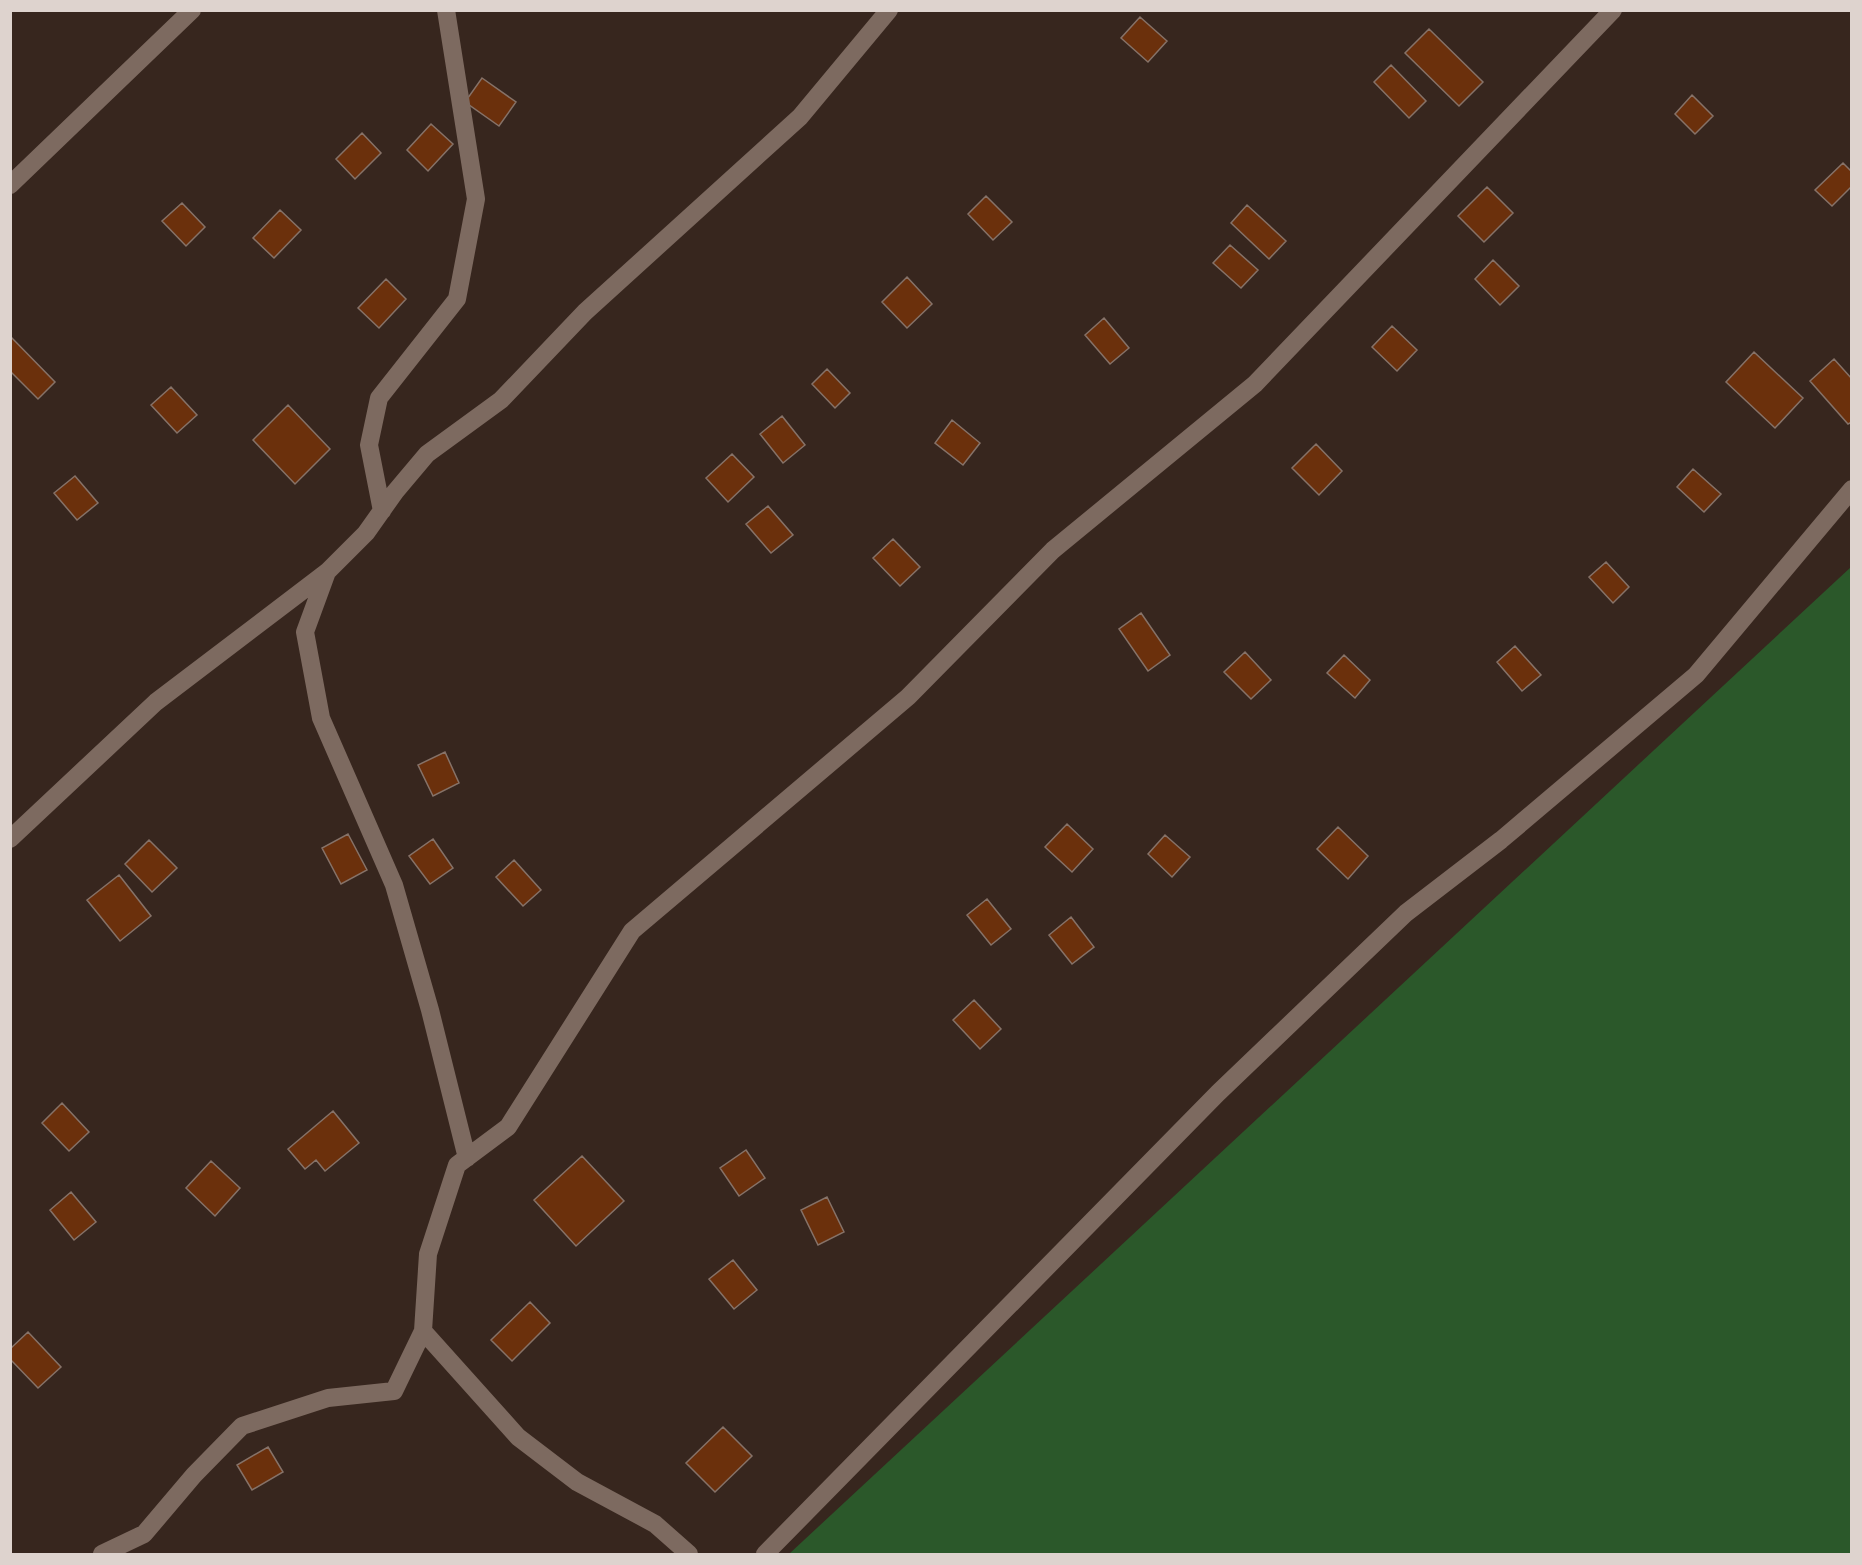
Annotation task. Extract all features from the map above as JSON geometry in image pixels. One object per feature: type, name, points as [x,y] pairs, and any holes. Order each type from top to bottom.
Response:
[{"type":"lane","points":[[10,184],[192,10]]},
{"type":"lane","points":[[382,511],[369,446],[379,398],[457,299],[476,199],[446,10]]},
{"type":"lane","points":[[10,839],[156,702],[327,572],[366,533],[427,454],[501,400],[585,312],[800,117],[889,10]]},
{"type":"lane","points":[[102,1554],[144,1534],[194,1475],[242,1426],[328,1398],[394,1391],[423,1331],[429,1254],[457,1165],[507,1127],[632,932],[908,697],[1053,550],[1255,384],[1613,10]]},
{"type":"lane","points":[[765,1554],[1218,1093],[1406,913],[1501,840],[1696,675],[1851,489]]},
{"type":"lane","points":[[327,572],[305,632],[321,718],[394,885],[430,1010],[467,1158]]},
{"type":"lane","points":[[423,1331],[518,1437],[577,1482],[655,1524],[689,1554]]},
{"type":"green space","points":[[1851,567],[1851,1554],[789,1554]]},
{"type":"building","points":[[1140,17],[1167,41],[1148,62],[1121,38]]},
{"type":"building","points":[[1429,29],[1483,82],[1459,106],[1405,53]]},
{"type":"building","points":[[1391,65],[1426,101],[1409,118],[1374,82]]},
{"type":"building","points":[[482,78],[516,102],[499,126],[465,102]]},
{"type":"building","points":[[1692,95],[1713,116],[1695,134],[1675,114]]},
{"type":"building","points":[[431,124],[453,144],[428,171],[407,150]]},
{"type":"building","points":[[362,133],[381,153],[355,179],[336,159]]},
{"type":"building","points":[[1843,163],[1852,172],[1852,186],[1832,206],[1815,190]]},
{"type":"building","points":[[1487,187],[1513,213],[1484,242],[1458,216]]},
{"type":"building","points":[[986,196],[1012,222],[993,240],[968,214]]},
{"type":"building","points":[[182,203],[205,227],[186,246],[162,221]]},
{"type":"building","points":[[1247,205],[1286,241],[1269,259],[1231,223]]},
{"type":"building","points":[[280,210],[301,230],[274,258],[253,238]]},
{"type":"building","points":[[1230,245],[1258,270],[1241,288],[1213,263]]},
{"type":"building","points":[[1493,260],[1519,286],[1500,305],[1475,279]]},
{"type":"building","points":[[907,277],[932,304],[907,328],[882,302]]},
{"type":"building","points":[[386,279],[406,299],[379,328],[358,308]]},
{"type":"building","points":[[1104,318],[1129,348],[1110,364],[1085,335]]},
{"type":"building","points":[[1392,326],[1417,350],[1397,371],[1372,347]]},
{"type":"building","points":[[10,336],[55,382],[38,399],[10,371]]},
{"type":"building","points":[[1754,352],[1803,398],[1775,428],[1726,382]]},
{"type":"building","points":[[1834,359],[1852,379],[1852,422],[1848,424],[1810,381]]},
{"type":"building","points":[[827,369],[850,393],[835,408],[812,384]]},
{"type":"building","points":[[171,387],[197,415],[177,433],[151,405]]},
{"type":"building","points":[[288,405],[330,449],[295,484],[253,440]]},
{"type":"building","points":[[782,416],[805,445],[783,463],[760,434]]},
{"type":"building","points":[[952,420],[980,443],[963,465],[935,443]]},
{"type":"building","points":[[1316,444],[1342,471],[1319,495],[1292,468]]},
{"type":"building","points":[[732,454],[754,477],[728,502],[706,478]]},
{"type":"building","points":[[1693,469],[1721,494],[1704,512],[1677,487]]},
{"type":"building","points":[[75,476],[98,503],[77,520],[54,493]]},
{"type":"building","points":[[768,506],[793,535],[771,553],[746,524]]},
{"type":"building","points":[[893,539],[920,567],[900,586],[873,558]]},
{"type":"building","points":[[1606,562],[1629,587],[1613,603],[1589,577]]},
{"type":"building","points":[[1141,613],[1170,655],[1148,671],[1119,629]]},
{"type":"building","points":[[1515,646],[1541,675],[1522,691],[1497,662]]},
{"type":"building","points":[[1245,652],[1271,680],[1251,699],[1224,672]]},
{"type":"building","points":[[1344,655],[1370,680],[1355,698],[1327,673]]},
{"type":"building","points":[[445,752],[459,783],[433,796],[418,765]]},
{"type":"building","points":[[1067,824],[1093,849],[1072,872],[1045,847]]},
{"type":"building","points":[[1338,827],[1368,856],[1348,879],[1317,849]]},
{"type":"building","points":[[348,834],[367,870],[341,884],[322,848]]},
{"type":"building","points":[[1165,835],[1190,857],[1172,877],[1148,854]]},
{"type":"building","points":[[433,839],[453,868],[430,884],[409,856]]},
{"type":"building","points":[[149,840],[177,868],[152,892],[125,864]]},
{"type":"building","points":[[514,860],[541,890],[523,906],[496,877]]},
{"type":"building","points":[[119,875],[151,916],[120,941],[87,900]]},
{"type":"building","points":[[987,899],[1011,929],[991,945],[967,915]]},
{"type":"building","points":[[1071,917],[1094,947],[1072,964],[1049,935]]},
{"type":"building","points":[[974,1000],[1001,1029],[980,1049],[953,1020]]},
{"type":"building","points":[[62,1103],[89,1132],[69,1151],[42,1123]]},
{"type":"building","points":[[333,1111],[359,1143],[325,1171],[316,1160],[305,1169],[288,1149]]},
{"type":"building","points":[[746,1150],[765,1178],[739,1196],[720,1168]]},
{"type":"building","points":[[582,1156],[624,1201],[576,1246],[534,1200]]},
{"type":"building","points":[[211,1161],[240,1188],[215,1216],[186,1188]]},
{"type":"building","points":[[71,1192],[96,1222],[74,1240],[50,1210]]},
{"type":"building","points":[[827,1197],[844,1232],[818,1245],[801,1210]]},
{"type":"building","points":[[733,1260],[757,1290],[734,1309],[709,1279]]},
{"type":"building","points":[[530,1302],[550,1323],[512,1361],[491,1340]]},
{"type":"building","points":[[28,1332],[61,1367],[38,1388],[10,1359],[10,1349]]},
{"type":"building","points":[[723,1427],[752,1456],[715,1492],[686,1463]]},
{"type":"building","points":[[268,1447],[283,1472],[252,1490],[237,1465]]}]
